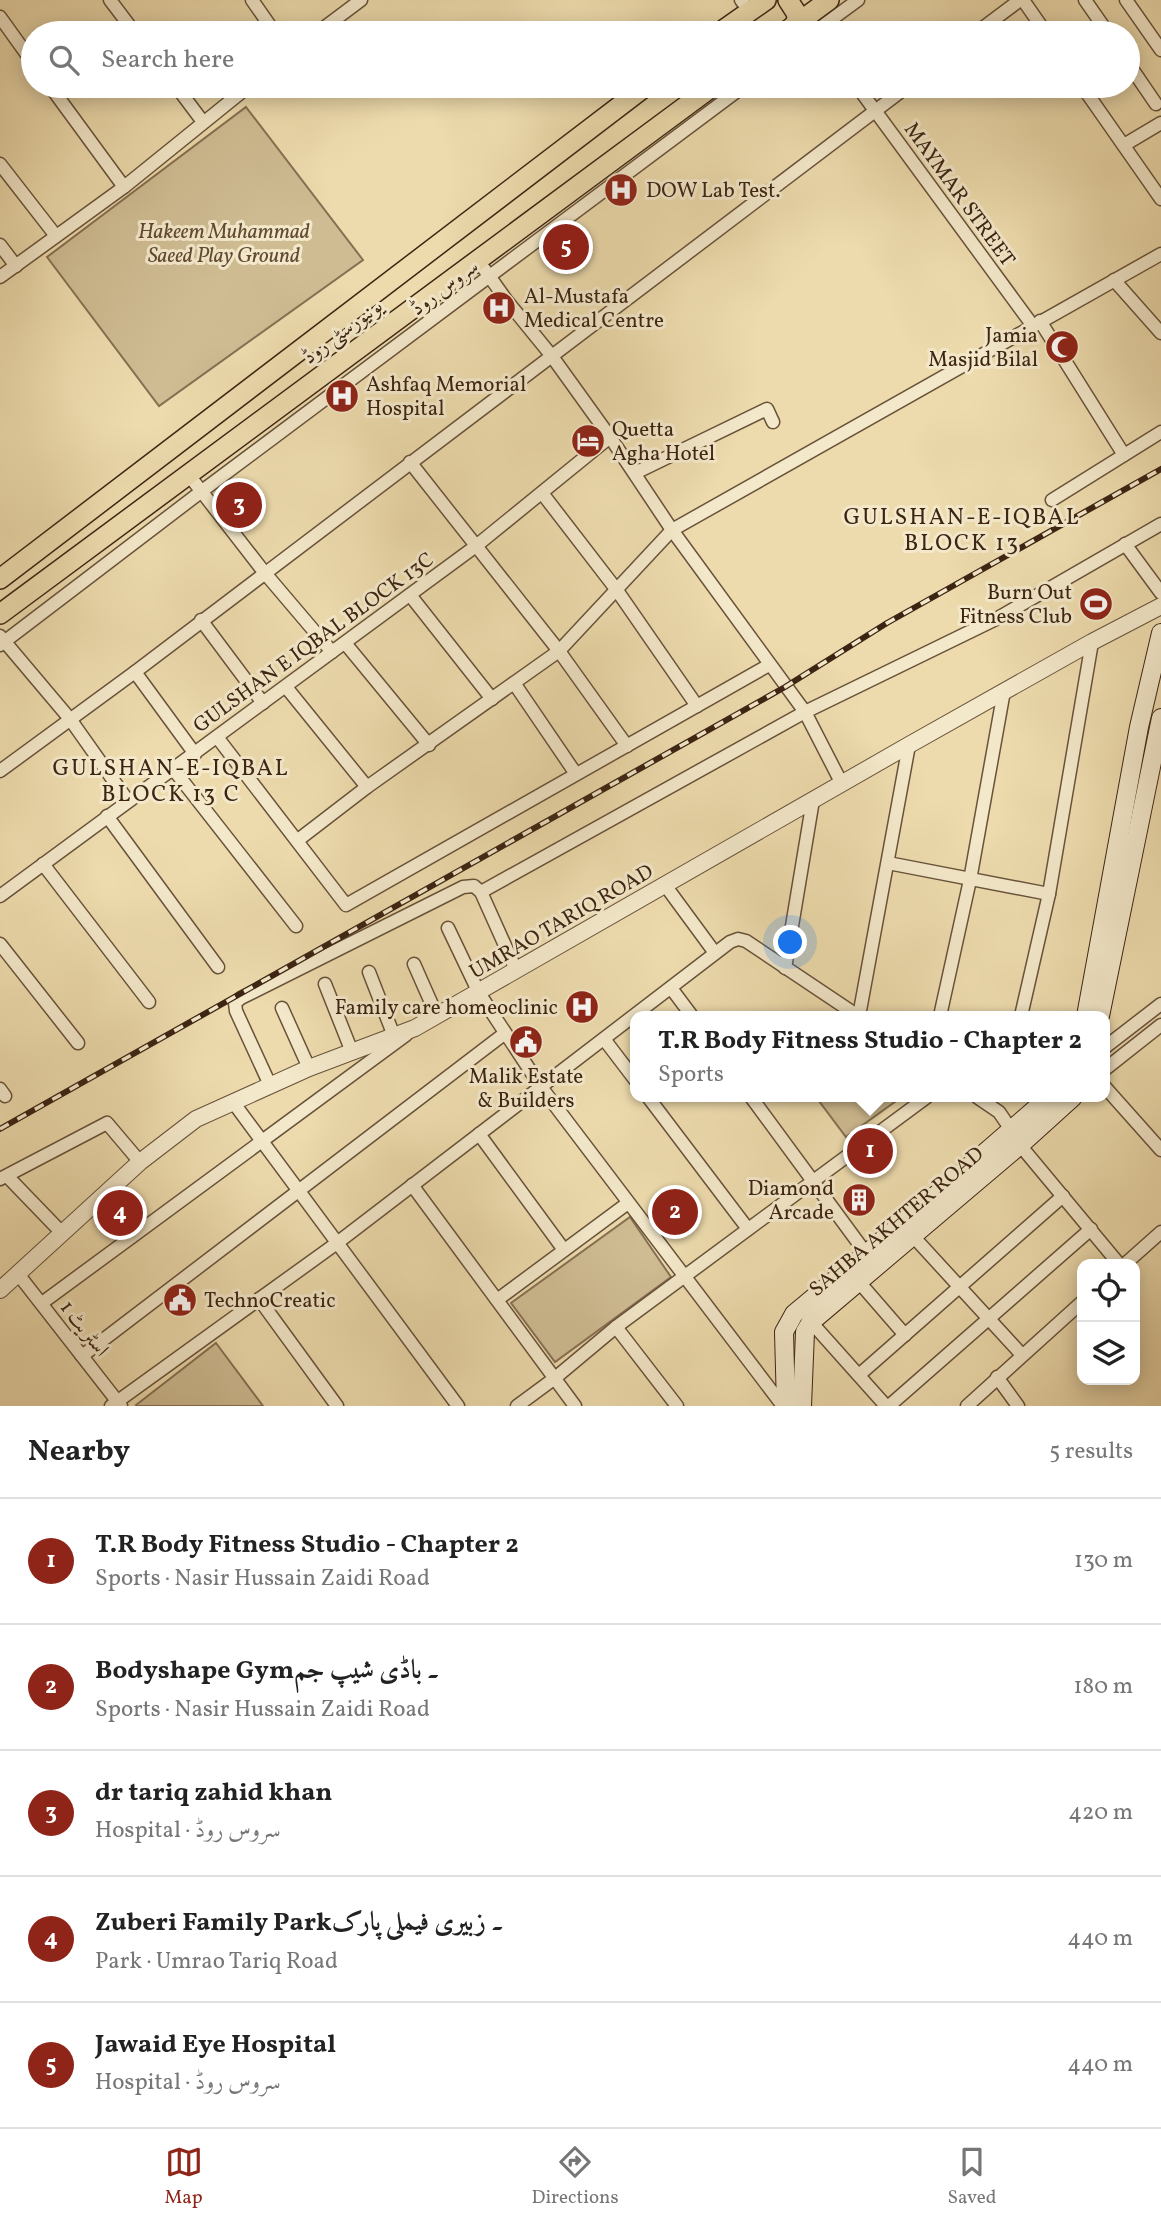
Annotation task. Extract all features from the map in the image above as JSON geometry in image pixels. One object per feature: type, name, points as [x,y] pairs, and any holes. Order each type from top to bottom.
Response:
[{"type":"main road","points":[[788,0],[797,14],[810,20]]},
{"type":"main road","points":[[734,21],[756,3]]},
{"type":"main road","name":"یونیورسٹی روڈ","points":[[0,579],[630,98]]},
{"type":"main road","name":"یونیورسٹی روڈ","points":[[0,614],[697,98]]},
{"type":"main road","points":[[1094,1011],[1139,727],[1161,632]]},
{"type":"main road","points":[[1094,1011],[1161,718]]},
{"type":"main road","name":"SAHBA AKHTER ROAD","points":[[802,1406],[805,1332],[811,1322],[912,1235],[1016,1138],[1045,1102]]},
{"type":"main road","name":"SAHBA AKHTER ROAD","points":[[785,1406],[784,1332],[793,1314],[866,1252],[1066,1102]]},
{"type":"street","points":[[110,0],[126,21]]},
{"type":"street","points":[[252,0],[267,21]]},
{"type":"street","points":[[333,21],[361,0]]},
{"type":"street","points":[[810,20],[858,0]]},
{"type":"street","points":[[992,21],[1021,0],[1037,21]]},
{"type":"street","points":[[1085,0],[1100,21]]},
{"type":"street","points":[[1126,0],[1161,50]]},
{"type":"street","points":[[0,18],[21,47]]},
{"type":"street","points":[[1140,80],[1156,104]]},
{"type":"street","points":[[59,98],[124,187]]},
{"type":"street","points":[[185,98],[203,122]]},
{"type":"street","points":[[0,277],[124,187],[234,98]]},
{"type":"street","name":"سروس روڈ","points":[[2,641],[728,98]]},
{"type":"street","name":"MAYMAR STREET","points":[[866,98],[1036,323],[1124,456]]},
{"type":"street","points":[[0,771],[135,672],[892,98]]},
{"type":"street","points":[[1091,98],[1161,199]]},
{"type":"street","points":[[1124,145],[1161,123]]},
{"type":"street","points":[[0,164],[56,236]]},
{"type":"street","points":[[0,245],[16,266]]},
{"type":"street","points":[[298,840],[367,787],[559,651],[672,530],[1161,254]]},
{"type":"street","points":[[477,259],[551,355],[672,530],[805,712],[842,784]]},
{"type":"street","points":[[1114,280],[1161,333]]},
{"type":"street","points":[[635,474],[766,409],[773,422]]},
{"type":"street","points":[[1052,500],[1161,432]]},
{"type":"street","name":"GULSHAN E IQBAL BLOCK 13C","points":[[0,896],[476,546],[610,437]]},
{"type":"street","points":[[410,462],[559,651],[627,746]]},
{"type":"street","points":[[188,474],[264,572],[332,652]]},
{"type":"street","points":[[542,493],[616,589],[697,706]]},
{"type":"street","points":[[481,892],[805,712],[998,618],[1161,524]]},
{"type":"street","points":[[1125,544],[1161,593]]},
{"type":"street","points":[[410,595],[492,699]]},
{"type":"street","name":"UMRAO TARIQ ROAD","points":[[0,1290],[140,1162],[196,1119],[309,1068],[415,1028],[1004,691],[1161,606]]},
{"type":"street","points":[[201,620],[263,703]]},
{"type":"street","points":[[2,641],[69,719],[128,801]]},
{"type":"street","points":[[1022,1011],[1049,894],[1092,642]]},
{"type":"street","points":[[345,643],[429,745]]},
{"type":"street","points":[[218,737],[346,905],[769,665]]},
{"type":"street","points":[[135,672],[195,754]]},
{"type":"street","points":[[514,683],[576,774]]},
{"type":"street","points":[[286,687],[367,787]]},
{"type":"street","points":[[941,1011],[970,880],[1004,691]]},
{"type":"street","points":[[859,1011],[909,745]]},
{"type":"street","points":[[173,770],[296,926]]},
{"type":"street","points":[[785,968],[813,800]]},
{"type":"street","points":[[107,816],[218,967]]},
{"type":"street","points":[[888,863],[1049,894]]},
{"type":"street","points":[[43,864],[149,1002]]},
{"type":"street","points":[[270,1086],[236,1011],[235,1003],[463,887],[474,886],[481,892],[516,970]]},
{"type":"street","points":[[665,886],[715,953]]},
{"type":"street","points":[[448,928],[479,993],[541,1087],[683,1277],[785,1406]]},
{"type":"street","points":[[641,1011],[715,953],[738,939],[746,941],[850,1011]]},
{"type":"street","points":[[0,944],[78,1043]]},
{"type":"street","points":[[414,964],[437,1016]]},
{"type":"street","points":[[369,972],[394,1036]]},
{"type":"street","points":[[325,984],[352,1052]]},
{"type":"street","points":[[671,988],[688,1011]]},
{"type":"street","points":[[1110,1043],[1161,1004]]},
{"type":"street","points":[[282,1008],[309,1068]]},
{"type":"street","points":[[116,1404],[337,1243],[630,1019]]},
{"type":"street","points":[[1110,1065],[1161,1025]]},
{"type":"street","points":[[41,1303],[415,1028]]},
{"type":"street","points":[[82,1356],[504,1034]]},
{"type":"street","points":[[604,1039],[630,1074]]},
{"type":"street","points":[[1110,1093],[1161,1150]]},
{"type":"street","points":[[233,1102],[458,1406]]},
{"type":"street","points":[[652,1102],[748,1229]]},
{"type":"street","points":[[755,1102],[866,1252]]},
{"type":"street","points":[[517,1406],[555,1378],[616,1326],[920,1102]]},
{"type":"street","points":[[984,1102],[999,1112],[1016,1138],[1115,1259]]},
{"type":"street","points":[[999,1112],[1002,1102]]},
{"type":"street","points":[[62,1233],[4,1177],[107,1123],[140,1162]]},
{"type":"street","points":[[479,1134],[564,1250]]},
{"type":"street","points":[[412,1185],[575,1406]]},
{"type":"street","points":[[859,1375],[1063,1196]]},
{"type":"street","points":[[497,1300],[628,1203]]},
{"type":"street","points":[[811,1322],[888,1406],[1091,1228]]},
{"type":"street","points":[[1131,1259],[1161,1232]]},
{"type":"street","points":[[912,1235],[1022,1355]]},
{"type":"street","name":"اسٹریٹ 1","points":[[18,1274],[116,1404]]},
{"type":"street","points":[[859,1282],[905,1335]]},
{"type":"street","points":[[259,1299],[337,1406]]},
{"type":"street","points":[[967,1406],[1077,1306]]},
{"type":"street","points":[[616,1326],[677,1406]]},
{"type":"street","points":[[997,1377],[1018,1406]]},
{"type":"green space","name":"Hakeem Muhammad Saeed Play Ground","points":[[246,107],[363,260],[159,406],[47,257]]},
{"type":"green space","points":[[820,1102],[895,1102],[846,1137]]},
{"type":"green space","points":[[630,1217],[671,1277],[555,1362],[511,1303]]},
{"type":"green space","points":[[216,1343],[263,1406],[136,1405]]},
{"type":"railway","points":[[0,1129],[785,687],[887,623],[1161,469]]},
{"type":"place","name":"DOW Lab Test.","points":[[621,190]]},
{"type":"place","name":"Jawaid Eye Hospital","points":[[566,247]]},
{"type":"place","name":"Al-Mustafa Medical Centre","points":[[499,308]]},
{"type":"place","name":"Jamia Masjid Bilal","points":[[1062,347]]},
{"type":"place","name":"Ashfaq Memorial Hospital","points":[[342,396]]},
{"type":"place","name":"Quetta Agha Hotel","points":[[588,441]]},
{"type":"place","name":"dr tariq zahid khan","points":[[239,505]]},
{"type":"place","name":"Burn Out Fitness Club","points":[[1096,604]]},
{"type":"place","name":"Family care homeoclinic","points":[[582,1007]]},
{"type":"place","name":"Malik Estate & Builders","points":[[526,1042]]},
{"type":"place","name":"T.R Body Fitness Studio - Chapter 2","points":[[870,1151]]},
{"type":"place","name":"Diamond Arcade","points":[[859,1200]]},
{"type":"place","name":"Bodyshape Gym۔ باڈی شیپ جم","points":[[675,1212]]},
{"type":"place","name":"Zuberi Family Park۔ زبیری فیملی پارک","points":[[120,1213]]},
{"type":"place","name":"TechnoCreatic","points":[[180,1300]]},
{"type":"district","name":"GULSHAN-E-IQBAL BLOCK 13","points":[[962,529]]},
{"type":"district","name":"GULSHAN-E-IQBAL BLOCK 13 C","points":[[171,780]]}]
